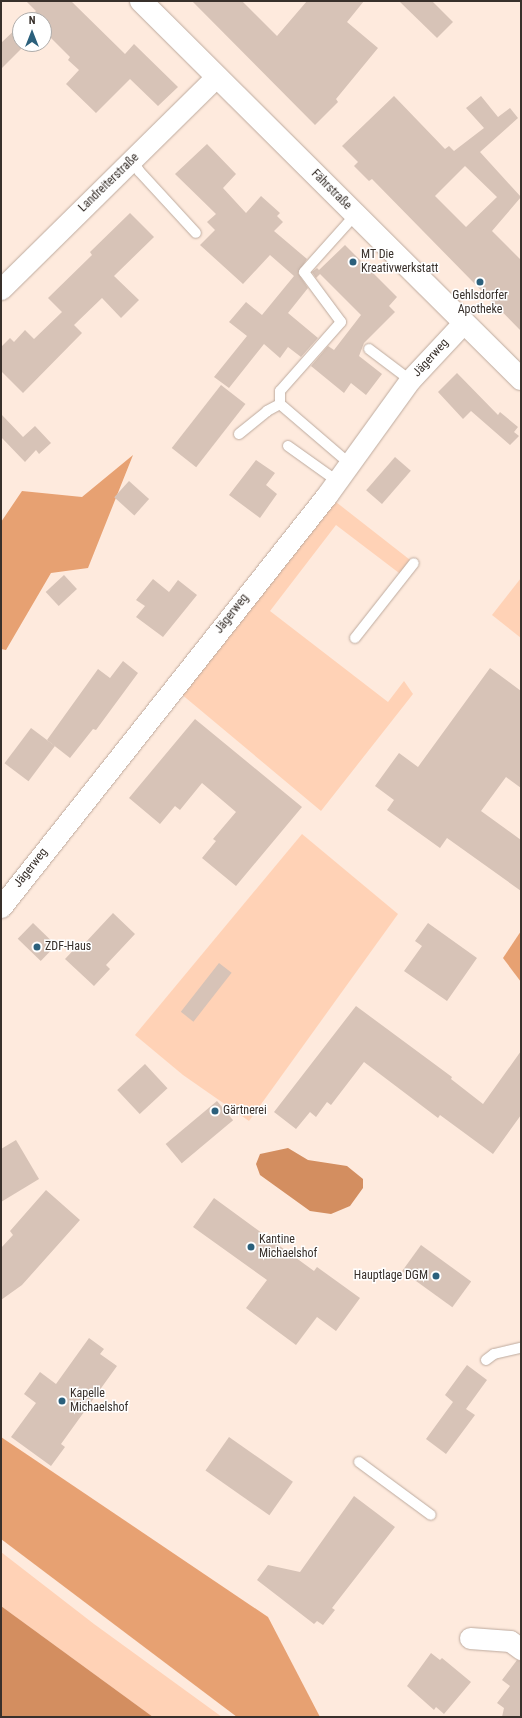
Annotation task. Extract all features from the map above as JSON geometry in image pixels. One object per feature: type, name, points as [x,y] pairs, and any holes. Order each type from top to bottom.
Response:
[{"type":"street","name":"Fährstraße","points":[[141,1],[521,379]]},
{"type":"street","name":"Landreiterstraße","points":[[1,289],[217,76]]},
{"type":"street","name":"Jägerweg","points":[[1,907],[337,481],[410,380],[464,322]]},
{"type":"street","points":[[470,1638],[510,1641],[521,1649]]},
{"type":"lane","points":[[132,160],[139,171],[196,233]]},
{"type":"lane","points":[[350,464],[280,404],[280,391],[341,322],[304,272],[356,214]]},
{"type":"lane","points":[[369,349],[410,380]]},
{"type":"lane","points":[[239,434],[267,411],[280,404]]},
{"type":"lane","points":[[288,446],[337,481]]},
{"type":"lane","points":[[354,638],[414,563]]},
{"type":"lane","points":[[486,1360],[494,1354],[521,1348]]},
{"type":"lane","points":[[359,1462],[431,1514]]},
{"type":"shaded area","points":[[133,455],[88,568],[51,573],[6,650],[1,649],[1,522],[22,491],[82,497]]},
{"type":"shaded area","points":[[327,495],[414,563],[403,576],[336,525],[270,611],[388,702],[404,681],[413,694],[321,811],[174,688]]},
{"type":"shaded area","points":[[521,578],[521,638],[492,615]]},
{"type":"shaded area","points":[[302,834],[398,914],[249,1121],[183,1075],[135,1035]]},
{"type":"shaded area","points":[[521,931],[521,982],[503,958]]},
{"type":"shaded area","points":[[288,1148],[308,1160],[347,1166],[363,1179],[363,1188],[350,1206],[331,1214],[310,1211],[260,1175],[256,1164],[260,1154]]},
{"type":"shaded area","points":[[1,1437],[268,1617],[320,1717],[237,1717],[1,1539]]},
{"type":"shaded area","points":[[1,1552],[94,1624],[222,1717],[153,1717],[1,1606]]},
{"type":"shaded area","points":[[1,1606],[153,1717],[1,1717]]},
{"type":"building","points":[[26,1],[71,1],[125,54],[134,44],[178,87],[158,106],[130,79],[96,113],[66,84],[79,70],[68,60],[70,57],[52,39],[52,12],[35,12],[36,11]]},
{"type":"building","points":[[192,1],[242,1],[277,36],[307,1],[364,1],[347,22],[378,48],[336,99],[338,102],[315,125]]},
{"type":"building","points":[[399,1],[432,1],[453,22],[437,38]]},
{"type":"building","points":[[12,33],[12,52],[18,52],[1,69],[1,43]]},
{"type":"building","points":[[394,96],[445,149],[449,146],[454,151],[484,128],[466,108],[481,96],[498,117],[510,108],[518,118],[480,152],[521,197],[492,231],[521,260],[521,331],[372,179],[369,181],[354,166],[358,162],[342,146]],"holes":[[[465,166],[497,197],[466,227],[435,196]]]},
{"type":"building","points":[[207,144],[236,174],[223,188],[246,213],[261,196],[280,213],[277,216],[283,222],[274,231],[307,259],[298,273],[308,288],[288,313],[318,338],[301,357],[288,347],[280,358],[264,344],[229,388],[214,377],[247,336],[229,322],[246,302],[262,315],[294,276],[270,255],[243,284],[200,245],[215,230],[207,222],[216,214],[175,174]]},
{"type":"building","points":[[130,213],[154,237],[114,276],[139,300],[121,318],[102,298],[74,325],[82,333],[23,393],[1,371],[1,347],[10,338],[14,342],[25,330],[34,339],[62,312],[48,298],[92,255],[90,252]]},
{"type":"building","points":[[345,245],[397,297],[389,306],[395,312],[364,343],[359,356],[382,374],[366,395],[351,383],[344,393],[311,366],[328,346],[334,350],[361,315],[320,274],[316,278],[312,272],[317,268],[319,270]]},
{"type":"building","points":[[457,373],[498,415],[500,412],[518,427],[514,432],[519,436],[510,445],[471,411],[463,419],[438,392]]},
{"type":"building","points":[[221,385],[245,404],[196,467],[172,448]]},
{"type":"building","points":[[1,414],[23,437],[35,426],[51,443],[39,454],[36,450],[25,462],[1,437]]},
{"type":"building","points":[[395,457],[411,471],[382,504],[366,490]]},
{"type":"building","points":[[256,460],[275,473],[266,485],[277,494],[260,518],[229,495]]},
{"type":"building","points":[[129,481],[149,499],[134,515],[114,497]]},
{"type":"building","points":[[64,575],[77,589],[59,606],[46,592]]},
{"type":"building","points":[[153,579],[169,592],[178,580],[197,595],[163,637],[136,617],[145,606],[136,600]]},
{"type":"building","points":[[123,661],[138,673],[96,730],[93,729],[70,758],[47,740],[98,669],[110,678]]},
{"type":"building","points":[[490,668],[521,691],[521,788],[506,777],[481,811],[521,840],[521,891],[447,838],[440,848],[387,810],[394,800],[375,786],[399,753],[418,767]]},
{"type":"building","points":[[195,719],[302,807],[236,886],[202,858],[216,841],[213,839],[236,812],[202,783],[180,810],[175,806],[160,824],[129,798]]},
{"type":"building","points":[[31,728],[55,746],[28,781],[5,763]]},
{"type":"building","points":[[113,913],[135,934],[106,965],[110,969],[94,986],[65,959],[82,941],[85,943]]},
{"type":"building","name":"ZDF-Haus","points":[[33,923],[56,945],[41,961],[18,939]]},
{"type":"building","points":[[428,923],[477,958],[447,1001],[404,971],[422,946],[415,941]]},
{"type":"building","points":[[219,963],[232,973],[193,1022],[181,1012]]},
{"type":"building","points":[[356,1006],[452,1077],[451,1079],[483,1104],[521,1051],[521,1115],[493,1154],[440,1115],[438,1118],[364,1062],[331,1105],[327,1102],[316,1117],[310,1112],[296,1129],[274,1112]]},
{"type":"building","points":[[145,1064],[168,1088],[140,1114],[117,1090]]},
{"type":"building","points":[[217,1101],[233,1120],[182,1163],[166,1144]]},
{"type":"building","points":[[16,1140],[39,1179],[1,1202],[1,1149]]},
{"type":"building","points":[[46,1190],[80,1220],[22,1285],[1,1300],[1,1248],[13,1235],[10,1231]]},
{"type":"building","name":"Kantine Michaelshof","points":[[214,1198],[314,1271],[317,1267],[360,1298],[336,1331],[317,1317],[296,1345],[246,1308],[267,1280],[193,1227]]},
{"type":"building","name":"Hauptlage DGM","points":[[421,1245],[471,1281],[452,1307],[402,1271]]},
{"type":"building","name":"Kapelle Michaelshof","points":[[89,1338],[104,1349],[100,1354],[117,1366],[61,1444],[65,1447],[51,1466],[11,1437],[36,1403],[24,1394],[40,1372],[56,1384]]},
{"type":"building","points":[[467,1365],[487,1380],[466,1409],[475,1415],[446,1454],[426,1439],[453,1402],[445,1395]]},
{"type":"building","points":[[229,1437],[293,1482],[269,1515],[205,1471]]},
{"type":"building","points":[[354,1496],[395,1527],[332,1608],[335,1610],[323,1625],[317,1621],[314,1624],[257,1580],[268,1565],[300,1572]]},
{"type":"building","points":[[431,1653],[440,1660],[442,1658],[471,1682],[444,1714],[436,1707],[434,1710],[407,1686]]},
{"type":"building","points":[[517,1660],[521,1661],[521,1717],[502,1717],[504,1708],[497,1703],[510,1686],[502,1680]]},
{"type":"place","name":"MT Die Kreativwerkstatt","points":[[353,262]]},
{"type":"place","name":"Gehlsdorfer Apotheke","points":[[480,282]]},
{"type":"place","name":"ZDF-Haus","points":[[37,947]]},
{"type":"place","name":"Gärtnerei","points":[[215,1111]]},
{"type":"place","name":"Kantine Michaelshof","points":[[251,1247]]},
{"type":"place","name":"Hauptlage DGM","points":[[436,1276]]},
{"type":"place","name":"Kapelle Michaelshof","points":[[62,1401]]}]
